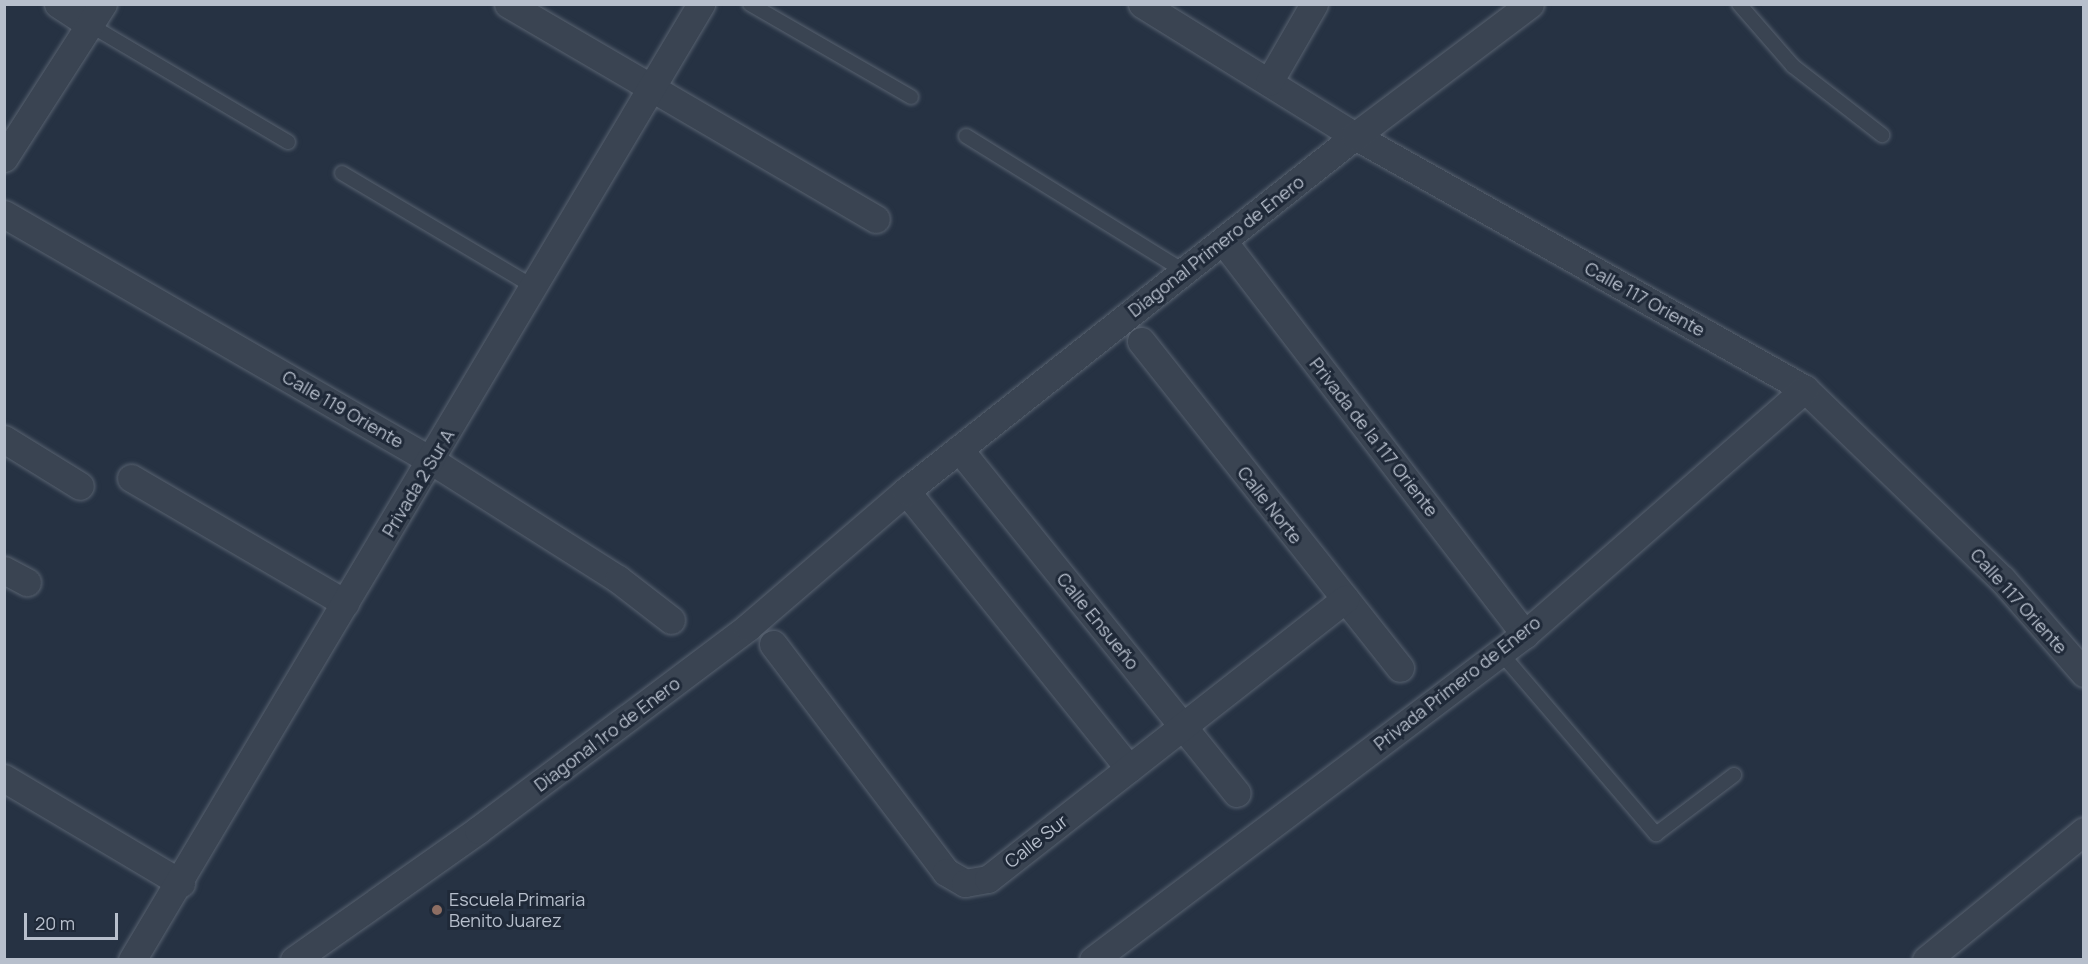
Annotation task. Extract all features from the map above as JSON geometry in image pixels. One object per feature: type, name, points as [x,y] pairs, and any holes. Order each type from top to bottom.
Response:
[{"type":"street","points":[[4,158],[97,15],[58,4]]},
{"type":"street","points":[[508,4],[876,219]]},
{"type":"street","name":"Privada 2 Sur A","points":[[132,960],[181,882],[345,603],[432,461],[532,286],[701,4]]},
{"type":"street","name":"Calle 117 Oriente","points":[[1142,4],[1355,136],[1805,389],[2002,579],[2084,673]]},
{"type":"street","points":[[1269,82],[1314,4]]},
{"type":"street","name":"Diagonal Primero de Enero","points":[[906,491],[1355,136],[1530,4]]},
{"type":"street","name":"Calle 119 Oriente","points":[[4,214],[432,461],[618,579],[671,620]]},
{"type":"street","name":"Privada de la 117 Oriente","points":[[1223,241],[1525,633]]},
{"type":"street","name":"Calle Norte","points":[[1141,341],[1400,668]]},
{"type":"street","name":"Privada Primero de Enero","points":[[1094,960],[1525,633],[1805,389]]},
{"type":"street","points":[[4,439],[80,486]]},
{"type":"street","name":"Calle Ensueño","points":[[959,449],[1237,793]]},
{"type":"street","points":[[131,478],[345,603]]},
{"type":"street","points":[[906,491],[1129,768]]},
{"type":"street","name":"Diagonal 1ro de Enero","points":[[294,960],[478,831],[748,627],[906,491]]},
{"type":"street","name":"Calle Sur","points":[[773,644],[946,872],[965,882],[988,879],[1345,599]]},
{"type":"street","points":[[4,778],[181,882]]},
{"type":"street","points":[[1926,960],[2084,831]]},
{"type":"lane","points":[[750,4],[911,97]]},
{"type":"lane","points":[[1739,4],[1793,66],[1882,135]]},
{"type":"lane","points":[[97,15],[288,142]]},
{"type":"lane","points":[[966,136],[1184,271]]},
{"type":"lane","points":[[342,173],[532,286]]},
{"type":"lane","points":[[1500,652],[1656,834],[1734,775]]},
{"type":"place","name":"Escuela Primaria Benito Juarez","points":[[437,910]]}]
